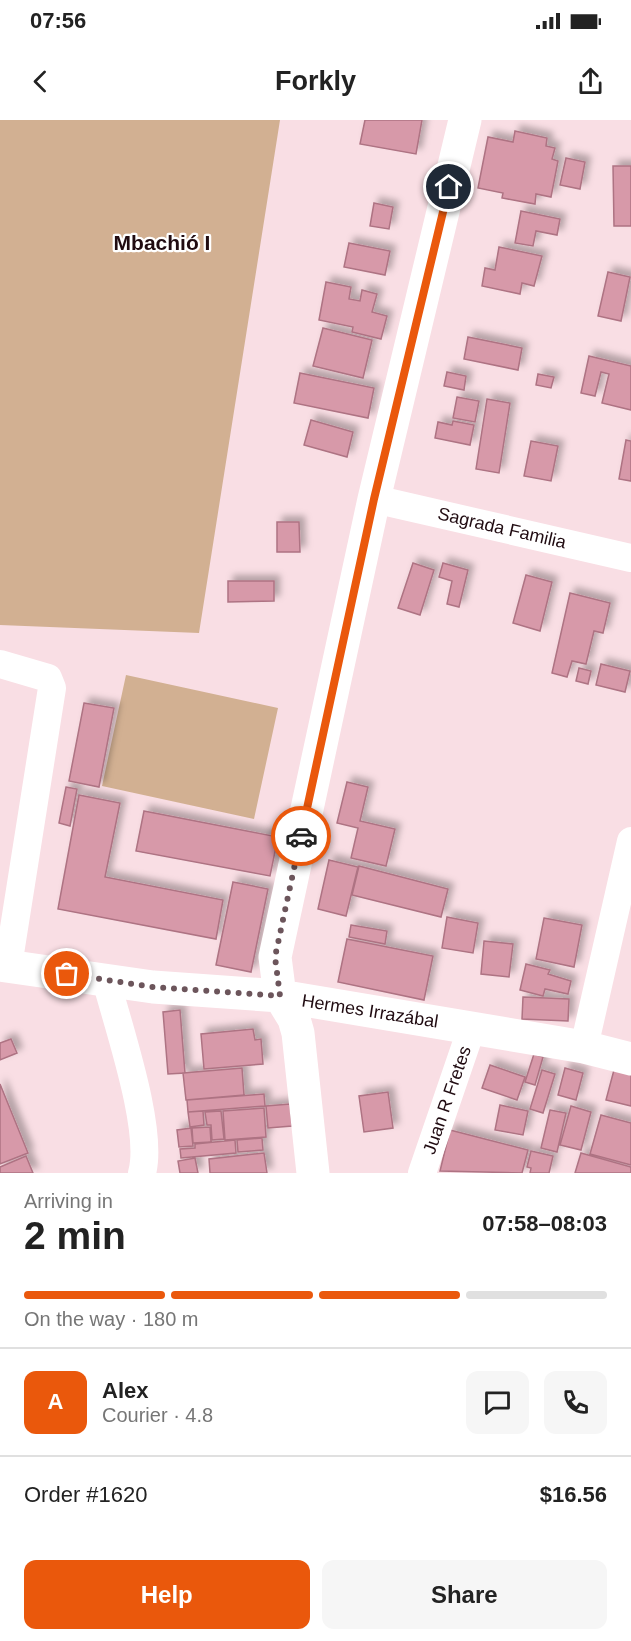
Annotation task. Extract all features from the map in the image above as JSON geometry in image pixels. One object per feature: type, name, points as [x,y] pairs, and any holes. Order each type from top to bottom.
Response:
[{"type":"street","points":[[313,1173],[298,1033],[294,1019],[280,996],[275,957],[374,499],[465,120]]},
{"type":"street","name":"Sagrada Familia","points":[[374,499],[631,558]]},
{"type":"street","points":[[0,664],[48,678],[52,688],[4,966]]},
{"type":"street","points":[[584,1047],[631,841]]},
{"type":"street","name":"Hermes Irrazábal","points":[[4,966],[153,987],[280,996],[584,1047],[631,1059]]},
{"type":"street","points":[[106,980],[137,1101],[143,1135],[142,1173]]},
{"type":"street","name":"Juan R Fretes","points":[[422,1173],[472,1027]]},
{"type":"shaded area","points":[[0,120],[280,120],[199,633],[0,625]]},
{"type":"shaded area","points":[[126,675],[278,708],[254,819],[102,786]]},
{"type":"building","points":[[365,120],[422,120],[416,154],[360,144]]},
{"type":"building","points":[[515,131],[547,138],[546,146],[555,148],[552,159],[558,161],[551,197],[536,194],[535,204],[502,198],[503,193],[478,188],[488,137],[513,142]]},
{"type":"building","points":[[566,158],[585,162],[580,189],[560,185]]},
{"type":"building","points":[[613,166],[631,166],[631,226],[614,226]]},
{"type":"building","points":[[374,203],[393,207],[389,229],[370,226]]},
{"type":"building","points":[[521,211],[560,219],[557,235],[536,231],[533,246],[515,243]]},
{"type":"building","points":[[349,243],[390,251],[385,275],[344,267]]},
{"type":"building","points":[[499,247],[542,256],[534,286],[522,283],[520,294],[482,286],[485,268],[495,270]]},
{"type":"building","points":[[608,272],[630,277],[621,321],[598,316]]},
{"type":"building","points":[[326,282],[351,287],[349,299],[360,301],[362,290],[377,294],[372,312],[387,316],[381,339],[352,332],[353,327],[319,320]]},
{"type":"building","points":[[323,328],[372,340],[363,378],[313,366]]},
{"type":"building","points":[[468,337],[522,348],[518,370],[464,359]]},
{"type":"building","points":[[589,356],[631,366],[631,410],[602,403],[609,374],[601,372],[595,396],[581,393]]},
{"type":"building","points":[[447,372],[466,376],[464,390],[444,386]]},
{"type":"building","points":[[300,373],[374,388],[368,418],[294,403]]},
{"type":"building","points":[[538,374],[554,377],[551,388],[536,385]]},
{"type":"building","points":[[457,397],[479,401],[475,422],[453,418]]},
{"type":"building","points":[[487,399],[510,403],[499,473],[476,469]]},
{"type":"building","points":[[311,420],[353,432],[347,457],[304,445]]},
{"type":"building","points":[[453,421],[474,425],[470,445],[435,438],[438,422],[452,425]]},
{"type":"building","points":[[626,440],[631,441],[631,481],[619,479]]},
{"type":"building","points":[[531,441],[558,446],[551,481],[524,476]]},
{"type":"building","points":[[277,522],[299,522],[300,552],[277,552]]},
{"type":"building","points":[[413,563],[434,570],[420,615],[398,608]]},
{"type":"building","points":[[443,563],[468,570],[459,607],[447,604],[452,581],[439,577]]},
{"type":"building","points":[[526,575],[552,582],[540,631],[513,623]]},
{"type":"building","points":[[228,581],[274,581],[274,601],[228,602]]},
{"type":"building","points":[[570,593],[610,603],[603,633],[594,631],[586,664],[572,661],[567,677],[552,673]]},
{"type":"building","points":[[601,664],[630,671],[625,692],[596,685]]},
{"type":"building","points":[[579,668],[591,671],[588,684],[576,681]]},
{"type":"building","points":[[84,703],[114,708],[99,787],[69,781]]},
{"type":"building","points":[[347,782],[368,787],[360,821],[395,829],[386,866],[351,858],[358,828],[337,823]]},
{"type":"building","points":[[66,787],[77,789],[70,826],[59,823]]},
{"type":"building","points":[[79,795],[120,803],[105,877],[223,900],[216,939],[58,909]]},
{"type":"building","points":[[144,811],[278,837],[270,876],[136,851]]},
{"type":"building","points":[[329,860],[358,867],[346,916],[318,909]]},
{"type":"building","points":[[359,866],[448,889],[441,917],[352,895]]},
{"type":"building","points":[[233,882],[268,889],[251,972],[216,965]]},
{"type":"building","points":[[447,917],[478,923],[473,953],[442,948]]},
{"type":"building","points":[[544,918],[582,925],[574,967],[536,959]]},
{"type":"building","points":[[351,925],[387,931],[385,944],[349,937]]},
{"type":"building","points":[[347,939],[433,956],[424,1000],[338,982]]},
{"type":"building","points":[[484,941],[513,944],[509,977],[481,974]]},
{"type":"building","points":[[526,964],[550,970],[548,974],[571,981],[568,994],[545,989],[543,996],[520,990]]},
{"type":"building","points":[[523,997],[569,999],[568,1021],[522,1019]]},
{"type":"building","points":[[180,1010],[185,1073],[168,1074],[163,1012]]},
{"type":"building","points":[[253,1029],[255,1040],[261,1039],[263,1064],[204,1069],[201,1034]]},
{"type":"building","points":[[11,1039],[17,1053],[0,1060],[0,1043]]},
{"type":"building","points":[[534,1054],[543,1057],[535,1085],[525,1082]]},
{"type":"building","points":[[490,1065],[525,1077],[517,1100],[482,1088]]},
{"type":"building","points":[[242,1068],[244,1095],[186,1100],[183,1073]]},
{"type":"building","points":[[565,1068],[583,1073],[576,1100],[558,1095]]},
{"type":"building","points":[[542,1070],[555,1074],[543,1113],[530,1109]]},
{"type":"building","points":[[614,1070],[631,1074],[631,1106],[606,1100]]},
{"type":"building","points":[[0,1084],[28,1153],[0,1164]]},
{"type":"building","points":[[388,1092],[393,1128],[364,1132],[359,1096]]},
{"type":"building","points":[[264,1094],[265,1106],[188,1112],[187,1100]]},
{"type":"building","points":[[290,1104],[292,1126],[268,1128],[266,1106]]},
{"type":"building","points":[[500,1105],[528,1111],[523,1135],[495,1130]]},
{"type":"building","points":[[571,1106],[591,1112],[581,1150],[560,1145]]},
{"type":"building","points":[[264,1108],[266,1137],[225,1140],[223,1111]]},
{"type":"building","points":[[550,1110],[566,1113],[557,1152],[541,1148]]},
{"type":"building","points":[[203,1111],[204,1125],[190,1127],[188,1112]]},
{"type":"building","points":[[221,1111],[224,1139],[212,1140],[211,1125],[207,1125],[205,1112]]},
{"type":"building","points":[[601,1115],[631,1123],[631,1165],[590,1154]]},
{"type":"building","points":[[210,1127],[211,1142],[193,1143],[192,1128]]},
{"type":"building","points":[[191,1128],[193,1146],[179,1147],[177,1130]]},
{"type":"building","points":[[450,1130],[528,1150],[522,1173],[440,1171]]},
{"type":"building","points":[[262,1138],[263,1150],[238,1152],[237,1140]]},
{"type":"building","points":[[235,1140],[236,1153],[181,1158],[180,1149],[195,1148],[195,1144]]},
{"type":"building","points":[[531,1151],[553,1156],[549,1173],[530,1173],[531,1168],[527,1167]]},
{"type":"building","points":[[264,1153],[267,1173],[210,1173],[209,1159]]},
{"type":"building","points":[[581,1153],[631,1167],[631,1173],[575,1173]]},
{"type":"building","points":[[26,1156],[33,1173],[0,1173],[0,1167]]},
{"type":"building","points":[[195,1158],[198,1173],[180,1173],[178,1161]]},
{"type":"way so far","points":[[67,974],[153,987],[280,996],[275,972],[275,957],[301,836]]},
{"type":"district","name":"Mbachió I","points":[[162,242]]},
{"type":"route","points":[[301,836],[374,499],[449,187]]}]
